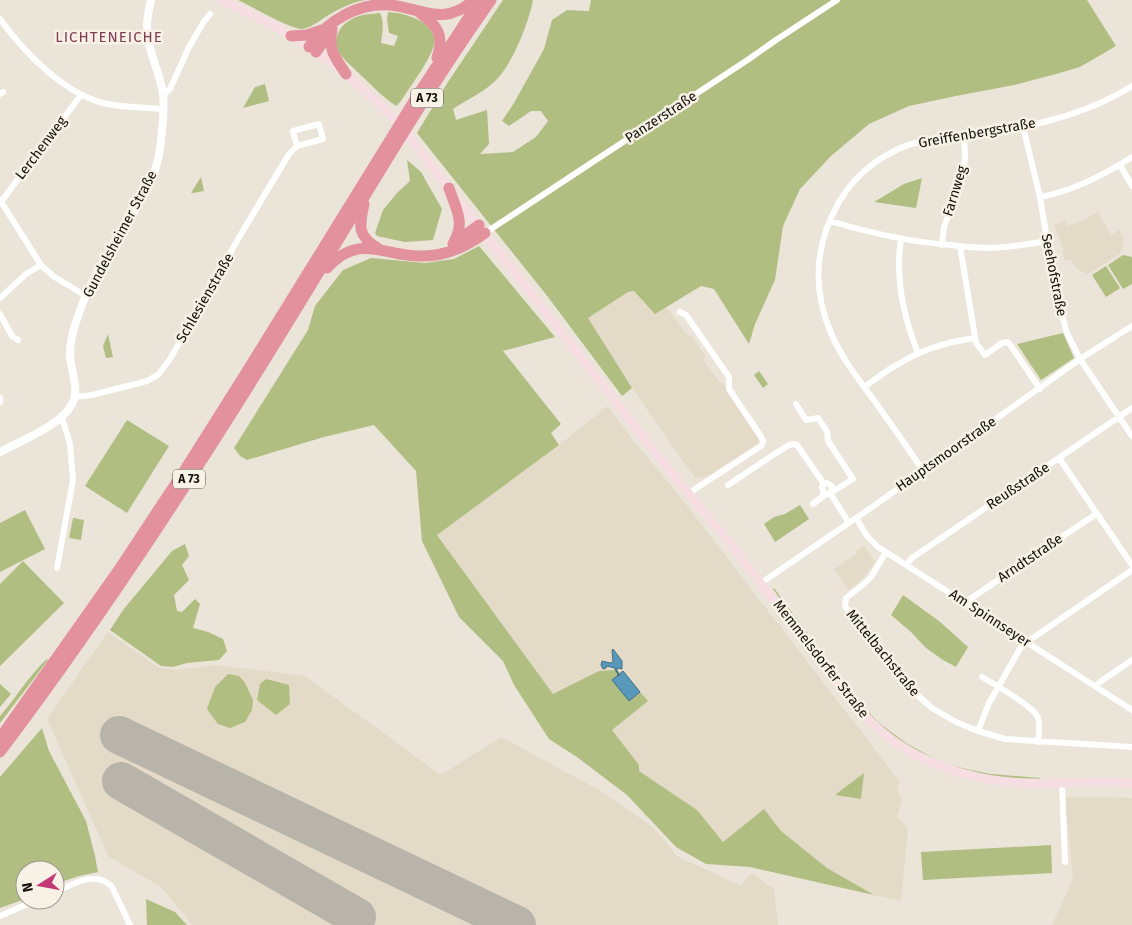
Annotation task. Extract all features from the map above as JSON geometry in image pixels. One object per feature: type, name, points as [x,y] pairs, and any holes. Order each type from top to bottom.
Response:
[{"type":"highway","points":[[291,36],[307,35],[331,26],[353,11],[374,6],[389,5],[439,15],[460,10],[474,0]]},
{"type":"highway","name":"A 73","points":[[0,738],[112,579],[191,460],[434,69],[480,0]]},
{"type":"highway","name":"A 73","points":[[0,752],[59,672],[127,574],[241,398],[445,69],[492,0]]},
{"type":"highway","points":[[418,12],[433,24],[438,30],[440,37],[440,50],[434,69]]},
{"type":"highway","points":[[313,50],[331,26]]},
{"type":"highway","points":[[331,26],[331,49],[346,74]]},
{"type":"highway","points":[[449,188],[460,221],[460,231],[454,244]]},
{"type":"highway","points":[[365,196],[360,225],[368,241],[379,249]]},
{"type":"highway","points":[[442,254],[454,244],[482,229]]},
{"type":"highway","points":[[313,282],[337,257],[355,249],[379,249],[414,256],[442,254],[473,241],[482,229]]},
{"type":"main road","name":"Memmelsdorfer Straße","points":[[220,0],[270,23],[313,50],[346,74],[385,108],[407,132],[856,707],[878,729],[920,757],[938,766],[972,776],[1014,782],[1132,783]]},
{"type":"street","name":"Gundelsheimer Straße","points":[[75,397],[71,348],[75,327],[99,268],[146,190],[160,151],[164,109],[163,95],[148,36],[148,17],[151,0]]},
{"type":"street","name":"Panzerstraße","points":[[482,229],[749,60],[837,0]]},
{"type":"street","points":[[163,95],[170,89],[190,47],[210,14]]},
{"type":"street","points":[[0,19],[16,40],[34,58],[81,95],[104,103],[128,107],[164,109]]},
{"type":"street","name":"Greiffenbergstraße","points":[[923,470],[864,387],[836,343],[822,309],[819,281],[821,249],[830,221],[841,200],[857,178],[872,165],[900,148],[926,141],[1023,127],[1082,110],[1107,100],[1132,86]]},
{"type":"street","name":"Lerchenweg","points":[[0,201],[81,95]]},
{"type":"street","name":"Schlesienstraße","points":[[75,397],[92,395],[147,381],[163,369],[177,348],[282,163],[297,146],[323,140],[319,124],[293,131],[297,146]]},
{"type":"street","name":"Seehofstraße","points":[[1023,127],[1040,197],[1060,312],[1067,333],[1080,359],[1132,436]]},
{"type":"street","name":"Farnweg","points":[[942,245],[944,228],[964,169],[964,137]]},
{"type":"street","points":[[1040,197],[1074,188],[1132,157]]},
{"type":"street","points":[[1120,165],[1132,186]]},
{"type":"street","points":[[0,201],[41,265],[53,276],[86,296]]},
{"type":"street","points":[[830,221],[901,239],[942,245],[988,248],[1047,241]]},
{"type":"street","points":[[901,239],[899,288],[908,328],[918,353]]},
{"type":"street","points":[[960,246],[976,343],[984,355],[1002,343],[1009,343],[1040,389]]},
{"type":"street","points":[[0,298],[26,274],[41,265]]},
{"type":"street","points":[[680,312],[686,315],[729,377],[729,389],[763,442],[758,448],[689,493]]},
{"type":"street","points":[[0,314],[12,336],[18,340]]},
{"type":"street","name":"Hauptsmoorstraße","points":[[761,583],[1040,389],[1080,359],[1132,326]]},
{"type":"street","points":[[864,387],[896,365],[918,353],[935,346],[974,338]]},
{"type":"street","points":[[0,452],[61,418],[68,411],[75,397]]},
{"type":"street","points":[[796,404],[806,420],[818,418],[827,431],[828,441],[853,479],[813,504]]},
{"type":"street","name":"Reußstraße","points":[[906,565],[912,558],[1132,408]]},
{"type":"street","points":[[57,568],[73,480],[70,444],[61,418]]},
{"type":"street","points":[[728,485],[789,445],[794,444],[824,484],[830,484],[833,488],[830,493]]},
{"type":"street","points":[[1059,458],[1132,566]]},
{"type":"street","points":[[830,493],[849,523]]},
{"type":"street","name":"Arndtstraße","points":[[966,603],[970,598],[1096,514]]},
{"type":"street","name":"Am Spinnseyer","points":[[856,518],[871,540],[886,552],[1132,710]]},
{"type":"street","name":"Mittelbachstraße","points":[[886,552],[865,583],[846,598],[844,604],[904,682],[922,700],[943,715],[978,731],[1005,739],[1132,747]]},
{"type":"street","points":[[978,731],[998,686],[1026,641],[1132,570]]},
{"type":"street","points":[[1096,686],[1132,660]]},
{"type":"street","points":[[982,676],[1036,713],[1039,721],[1038,742]]},
{"type":"street","points":[[1062,783],[1065,862]]},
{"type":"street","points":[[65,888],[91,878],[101,879],[115,891],[130,925]]},
{"type":"street","points":[[0,916],[15,910]]},
{"type":"shaded area","points":[[1098,212],[1111,235],[1119,230],[1124,239],[1121,253],[1088,274],[1078,270],[1070,259],[1065,260],[1062,252],[1064,251],[1054,225],[1065,221],[1067,226]]},
{"type":"shaded area","points":[[634,291],[655,313],[666,307],[688,336],[691,335],[706,357],[703,359],[720,383],[722,382],[760,442],[710,475],[695,478],[632,388],[588,318],[628,292]]},
{"type":"shaded area","points":[[608,406],[900,782],[897,790],[902,800],[897,816],[908,829],[901,901],[874,895],[827,868],[781,831],[764,810],[723,843],[696,810],[639,771],[553,694],[437,534],[559,445]]},
{"type":"shaded area","points":[[864,546],[875,562],[862,579],[849,590],[834,569],[857,554],[856,551]]},
{"type":"shaded area","points":[[108,632],[159,668],[178,670],[215,665],[305,676],[441,775],[501,737],[599,790],[653,827],[677,856],[741,886],[751,873],[774,889],[778,925],[193,925],[160,886],[109,857],[47,719]]},
{"type":"shaded area","points":[[1065,797],[1132,798],[1132,925],[1052,925],[1073,879]]},
{"type":"green space","points":[[238,0],[365,0],[344,7],[314,25],[302,29],[280,21]]},
{"type":"green space","points":[[503,0],[533,0],[520,41],[504,71],[498,78],[482,91],[453,109],[456,120],[487,110],[489,144],[480,154],[513,152],[536,137],[548,121],[541,111],[531,111],[509,126],[502,121],[544,49],[552,20],[567,10],[589,11],[591,0],[1087,0],[1116,46],[1080,67],[1014,85],[909,106],[869,124],[831,156],[800,189],[783,226],[775,280],[755,324],[749,344],[714,289],[701,286],[655,314],[634,291],[628,292],[588,318],[632,388],[622,396],[548,297],[417,133],[448,82]]},
{"type":"green space","points":[[388,12],[403,14],[419,20],[426,24],[434,36],[434,44],[429,57],[396,106],[379,93],[344,59],[339,53],[336,42],[338,32],[349,21],[367,14],[380,13],[383,24],[381,43],[394,46],[398,36],[389,33]]},
{"type":"green space","points":[[265,84],[269,101],[243,108],[255,87]]},
{"type":"green space","points":[[407,160],[421,172],[442,209],[433,240],[405,242],[377,236],[375,233],[383,210],[410,181]]},
{"type":"green space","points":[[201,177],[204,191],[191,193]]},
{"type":"green space","points":[[922,178],[916,208],[874,202],[904,184]]},
{"type":"green space","points":[[479,246],[555,337],[503,351],[561,424],[551,433],[559,445],[437,535],[553,694],[599,671],[616,670],[619,675],[612,680],[629,700],[640,692],[648,701],[612,730],[639,765],[639,771],[697,810],[723,842],[764,809],[781,831],[827,868],[874,895],[750,867],[706,864],[676,847],[627,795],[577,757],[549,739],[514,685],[503,661],[459,617],[422,541],[416,471],[374,425],[324,437],[247,460],[240,456],[234,448],[308,330],[315,306],[343,270],[371,258],[425,263],[454,259]]},
{"type":"green space","points":[[1123,255],[1132,257],[1132,284],[1123,289],[1108,265]]},
{"type":"green space","points":[[1106,266],[1120,288],[1106,297],[1092,275]]},
{"type":"green space","points":[[1063,333],[1074,358],[1041,380],[1017,344]]},
{"type":"green space","points":[[108,334],[113,357],[106,358],[103,346]]},
{"type":"green space","points":[[759,371],[768,384],[763,388],[754,375]]},
{"type":"green space","points":[[127,420],[169,446],[127,513],[85,486]]},
{"type":"green space","points":[[800,505],[809,519],[775,542],[764,524],[774,517],[785,514]]},
{"type":"green space","points":[[25,510],[45,549],[0,572],[0,523]]},
{"type":"green space","points":[[73,518],[84,520],[81,540],[69,538]]},
{"type":"green space","points":[[185,544],[189,556],[182,565],[189,580],[174,595],[177,611],[182,612],[195,599],[200,604],[193,628],[223,639],[227,651],[219,660],[187,663],[173,667],[161,666],[110,630],[123,610],[172,551]]},
{"type":"green space","points":[[23,561],[64,603],[0,666],[0,584]]},
{"type":"green space","points":[[774,588],[855,698],[879,723],[906,743],[949,765],[991,774],[1040,779],[994,777],[943,764],[899,741],[883,728],[852,697]]},
{"type":"green space","points":[[903,595],[939,621],[968,647],[956,667],[926,648],[891,615]]},
{"type":"green space","points":[[47,659],[0,723],[0,716],[34,672]]},
{"type":"green space","points":[[228,674],[239,676],[245,683],[253,700],[252,710],[245,722],[230,728],[218,724],[207,709],[215,687]]},
{"type":"green space","points":[[266,679],[289,685],[290,704],[276,715],[257,700],[260,684]]},
{"type":"green space","points":[[0,684],[11,694],[0,707]]},
{"type":"green space","points":[[42,728],[49,751],[86,821],[98,872],[65,881],[65,860],[15,860],[15,903],[0,908],[0,777]]},
{"type":"green space","points":[[864,773],[861,799],[835,795]]},
{"type":"green space","points":[[1051,845],[1052,873],[923,880],[921,852]]},
{"type":"green space","points":[[146,899],[175,912],[187,925],[147,925]]},
{"type":"water","points":[[613,649],[622,661],[622,669],[617,668],[615,670],[615,668],[607,666],[603,669],[602,661],[613,662]]},
{"type":"water","points":[[623,671],[640,692],[629,701],[612,680]]},
{"type":"waterway","points":[[616,670],[619,675]]},
{"type":"runway","points":[[119,735],[517,925]]},
{"type":"runway","points":[[121,781],[357,917]]},
{"type":"district","name":"LICHTENEICHE","points":[[109,37]]}]
